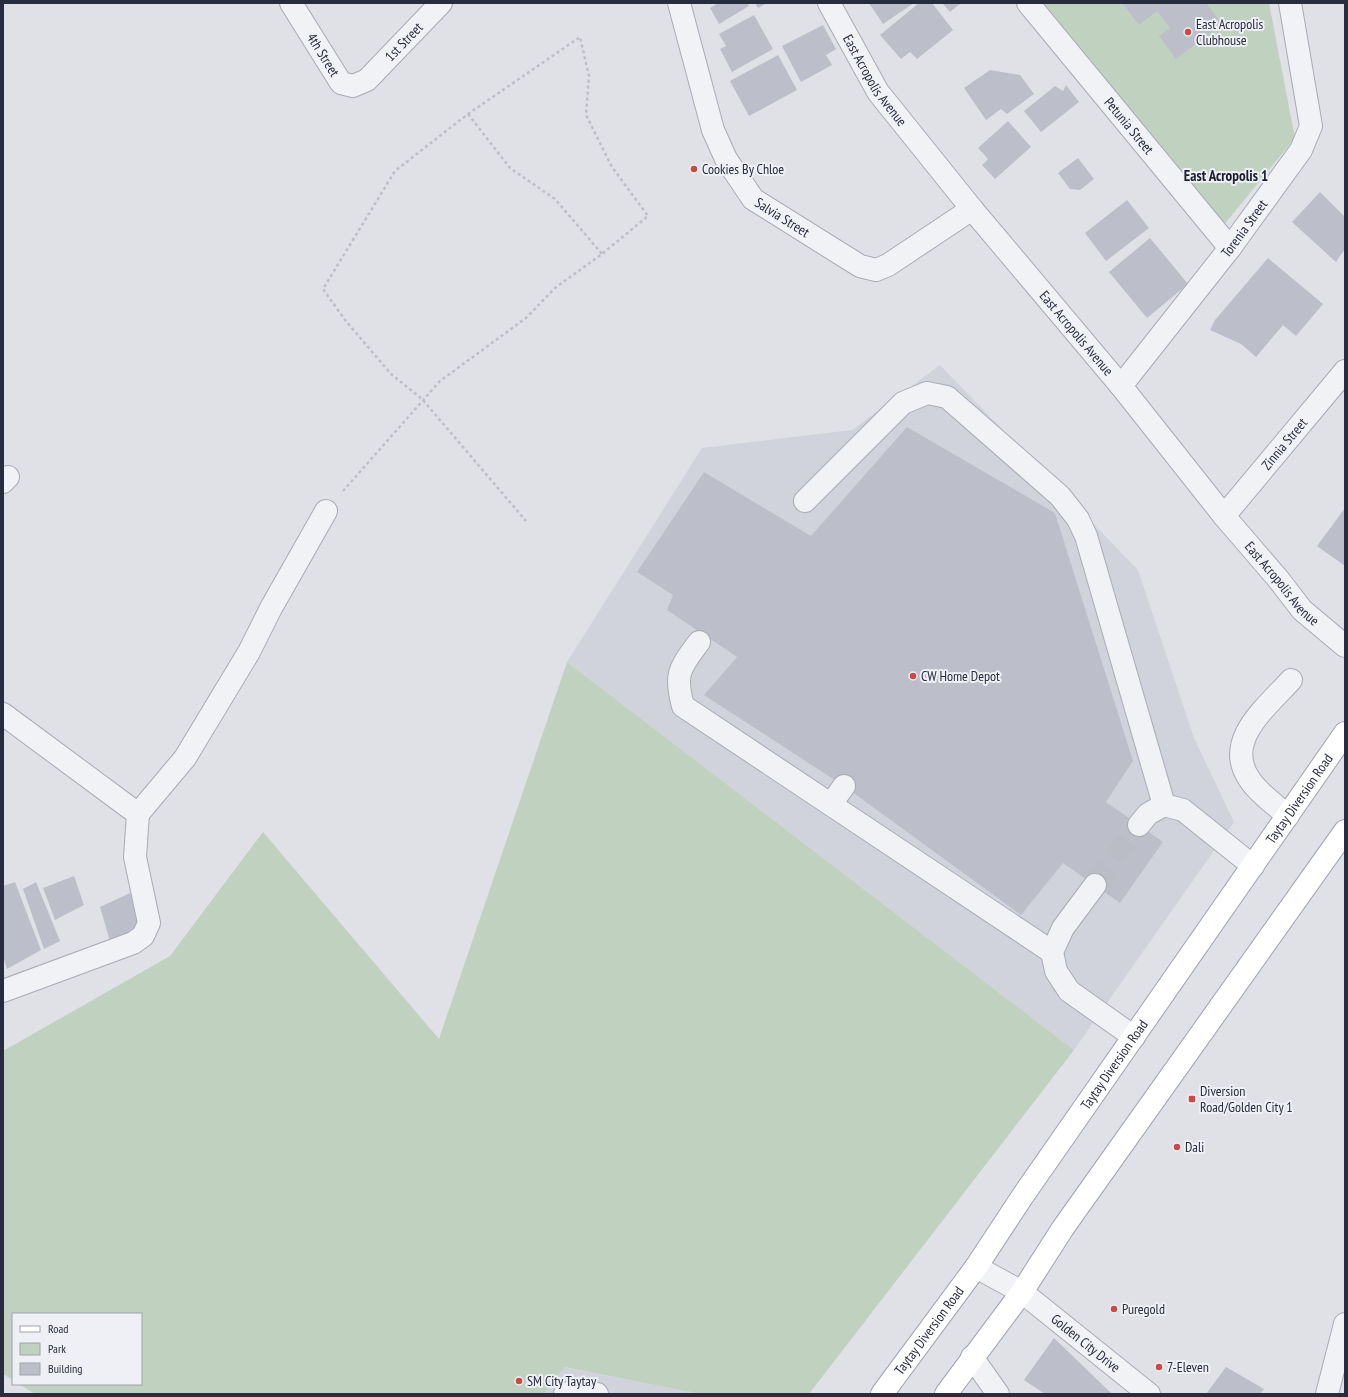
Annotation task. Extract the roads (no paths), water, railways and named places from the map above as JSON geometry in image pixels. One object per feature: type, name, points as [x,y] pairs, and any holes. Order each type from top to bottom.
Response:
[{"type":"main road","name":"Taytay Diversion Road","points":[[882,1394],[976,1267],[1022,1197],[1345,733]]},
{"type":"main road","points":[[946,1394],[972,1357],[1022,1292],[1063,1228],[1345,831]]},
{"type":"street","name":"4th Street","points":[[292,3],[341,83],[353,86],[367,80]]},
{"type":"street","name":"1st Street","points":[[367,80],[441,3]]},
{"type":"street","name":"Salvia Street","points":[[679,3],[713,130],[726,160],[753,199],[860,266],[876,270],[888,265],[972,208]]},
{"type":"street","name":"East Acropolis Avenue","points":[[829,3],[878,92],[972,208],[1122,386],[1224,516],[1279,580],[1302,610],[1345,646]]},
{"type":"street","name":"Petunia Street","points":[[1028,3],[1230,248]]},
{"type":"street","name":"Torenia Street","points":[[1122,386],[1230,248],[1301,150],[1311,126],[1290,3]]},
{"type":"street","name":"Zinnia Street","points":[[1224,516],[1345,372]]},
{"type":"street","points":[[805,501],[903,403],[927,393],[947,397],[1060,496],[1078,519],[1089,544],[1164,805]]},
{"type":"street","points":[[3,991],[133,943],[143,936],[149,923],[135,857],[138,814],[185,758],[249,652],[271,608],[326,511]]},
{"type":"street","points":[[699,642],[682,666],[678,685],[683,706],[1052,952]]},
{"type":"street","points":[[1288,816],[1251,782],[1244,770],[1241,744],[1247,730],[1291,680]]},
{"type":"street","points":[[3,714],[138,814]]},
{"type":"street","points":[[831,804],[844,786]]},
{"type":"street","points":[[1139,825],[1148,814],[1164,805],[1183,810],[1253,866]]},
{"type":"street","points":[[1095,885],[1063,928],[1052,952],[1056,971],[1069,991],[1134,1037]]},
{"type":"street","name":"Golden City Drive","points":[[976,1267],[1022,1292],[1149,1394]]},
{"type":"street","points":[[1327,1394],[1345,1324]]},
{"type":"street","points":[[972,1357],[998,1394]]},
{"type":"street","points":[[565,1394],[576,1391],[597,1394]]},
{"type":"tunnel","points":[[1095,885],[1139,825]]},
{"type":"place","name":"East Acropolis Clubhouse","points":[[1188,32]]},
{"type":"place","name":"Cookies By Chloe","points":[[694,169]]},
{"type":"place","name":"CW Home Depot","points":[[913,676]]},
{"type":"place","name":"Diversion Road/Golden City 1","points":[[1192,1099]]},
{"type":"place","name":"Dali","points":[[1177,1147]]},
{"type":"place","name":"Puregold","points":[[1114,1309]]},
{"type":"place","name":"7-Eleven","points":[[1159,1367]]},
{"type":"place","name":"SM City Taytay","points":[[519,1381]]},
{"type":"district","name":"East Acropolis 1","points":[[1226,176]]}]
